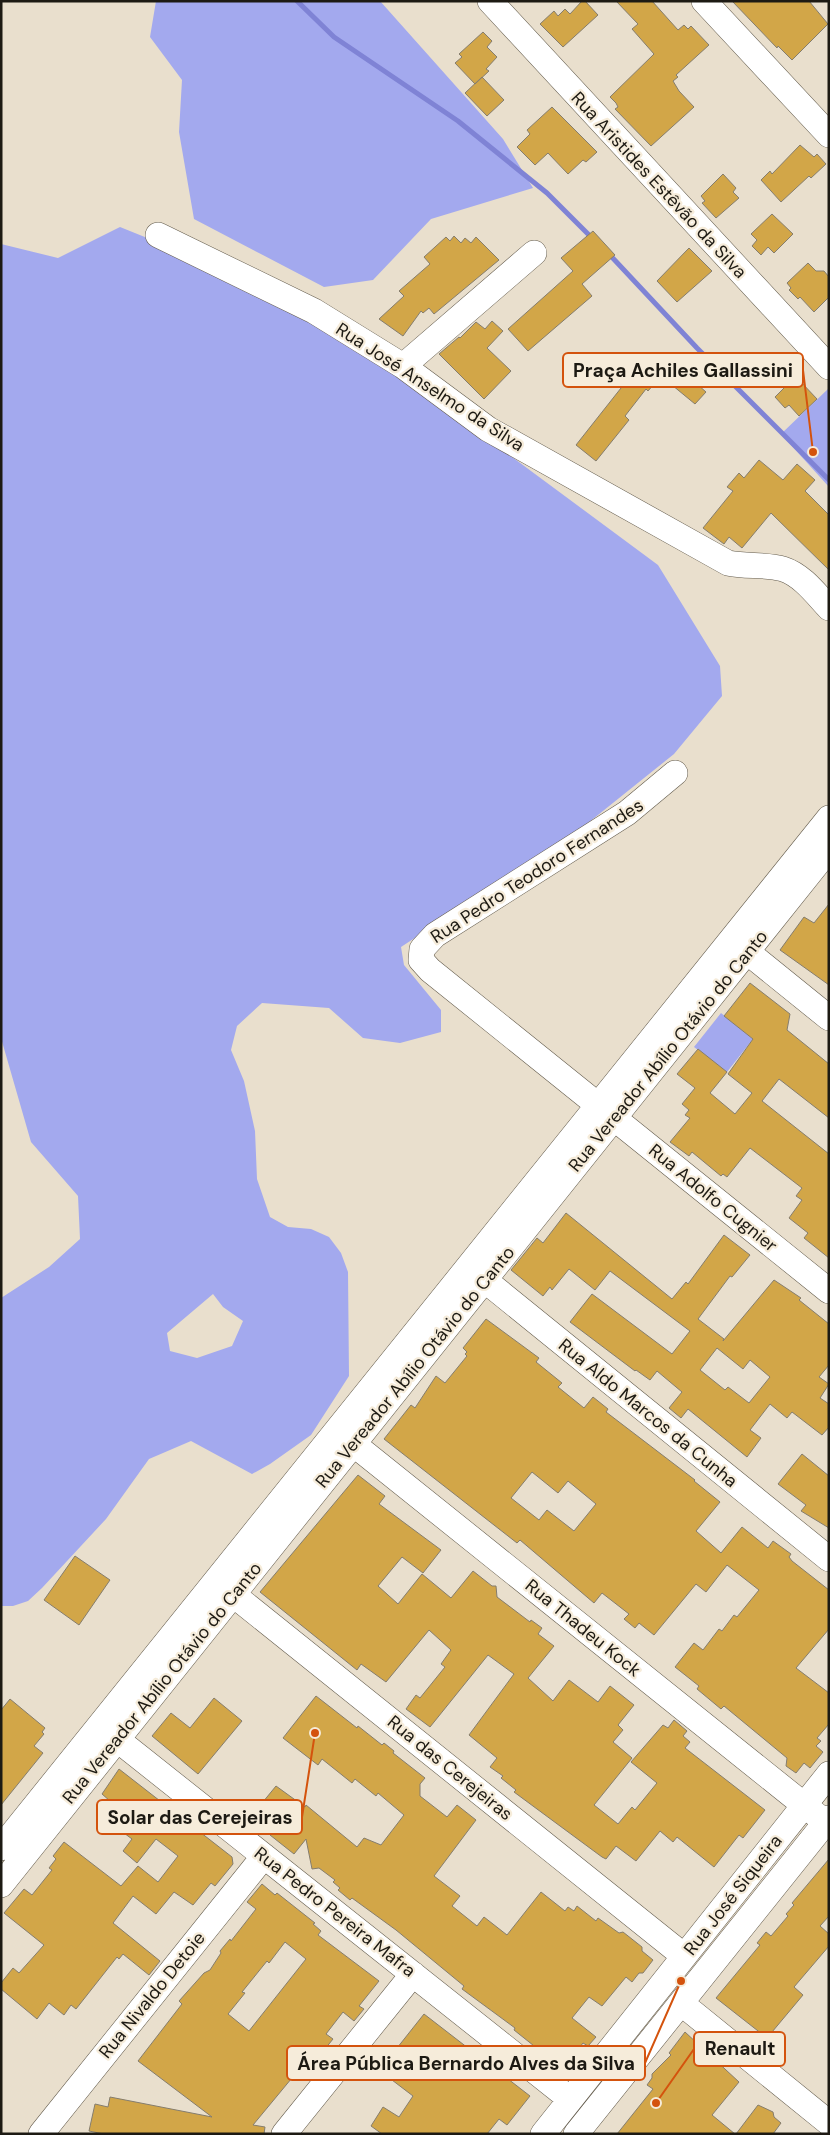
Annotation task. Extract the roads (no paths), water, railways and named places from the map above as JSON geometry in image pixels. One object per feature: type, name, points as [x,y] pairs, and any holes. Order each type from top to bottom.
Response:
[{"type":"street","name":"Rua Aristides Estêvão da Silva","points":[[490,1],[829,367]]},
{"type":"street","points":[[704,1],[829,135]]},
{"type":"street","name":"Rua José Anselmo da Silva","points":[[158,235],[314,311],[402,366],[488,429],[728,563],[746,567],[782,568],[793,573],[829,608]]},
{"type":"street","points":[[402,366],[534,253]]},
{"type":"street","name":"Rua Pedro Teodoro Fernandes","points":[[606,1112],[430,970],[421,960],[422,949],[434,935],[627,813],[675,773]]},
{"type":"street","name":"Rua Vereador Abílio Otávio do Canto","points":[[1,1884],[108,1732],[739,945],[829,818]]},
{"type":"street","name":"Rua Vereador Abílio Otávio do Canto","points":[[739,945],[829,849]]},
{"type":"street","points":[[739,945],[829,1018]]},
{"type":"street","name":"Rua Adolfo Cugnier","points":[[606,1112],[829,1291]]},
{"type":"street","name":"Rua Aldo Marcos da Cunha","points":[[476,1273],[829,1559]]},
{"type":"street","name":"Rua Thadeu Kock","points":[[345,1438],[804,1805],[828,1822]]},
{"type":"street","name":"Rua das Cerejeiras","points":[[225,1587],[684,1956]]},
{"type":"street","name":"Rua Vereador Abílio Otávio do Canto","points":[[1,1848],[108,1732]]},
{"type":"street","name":"Rua Pedro Pereira Mafra","points":[[108,1732],[570,2100]]},
{"type":"street","name":"Rua José Siqueira","points":[[543,2134],[829,1774]]},
{"type":"street","name":"Rua José Siqueira","points":[[576,2134],[828,1822]]},
{"type":"street","name":"Rua Nivaldo Detoie","points":[[41,2134],[264,1856]]},
{"type":"street","points":[[284,2134],[413,1974]]},
{"type":"street","points":[[681,2003],[829,2123]]},
{"type":"waterway","points":[[297,1],[334,37],[458,121],[547,193],[592,238]]},
{"type":"waterway","points":[[609,254],[697,348],[829,480]]},
{"type":"place","name":"Praça Achiles Gallassini","points":[[813,452]]},
{"type":"place","name":"Solar das Cerejeiras","points":[[315,1733]]},
{"type":"place","name":"Área Pública Bernardo Alves da Silva","points":[[681,1981]]},
{"type":"place","name":"Renault","points":[[656,2103]]}]
